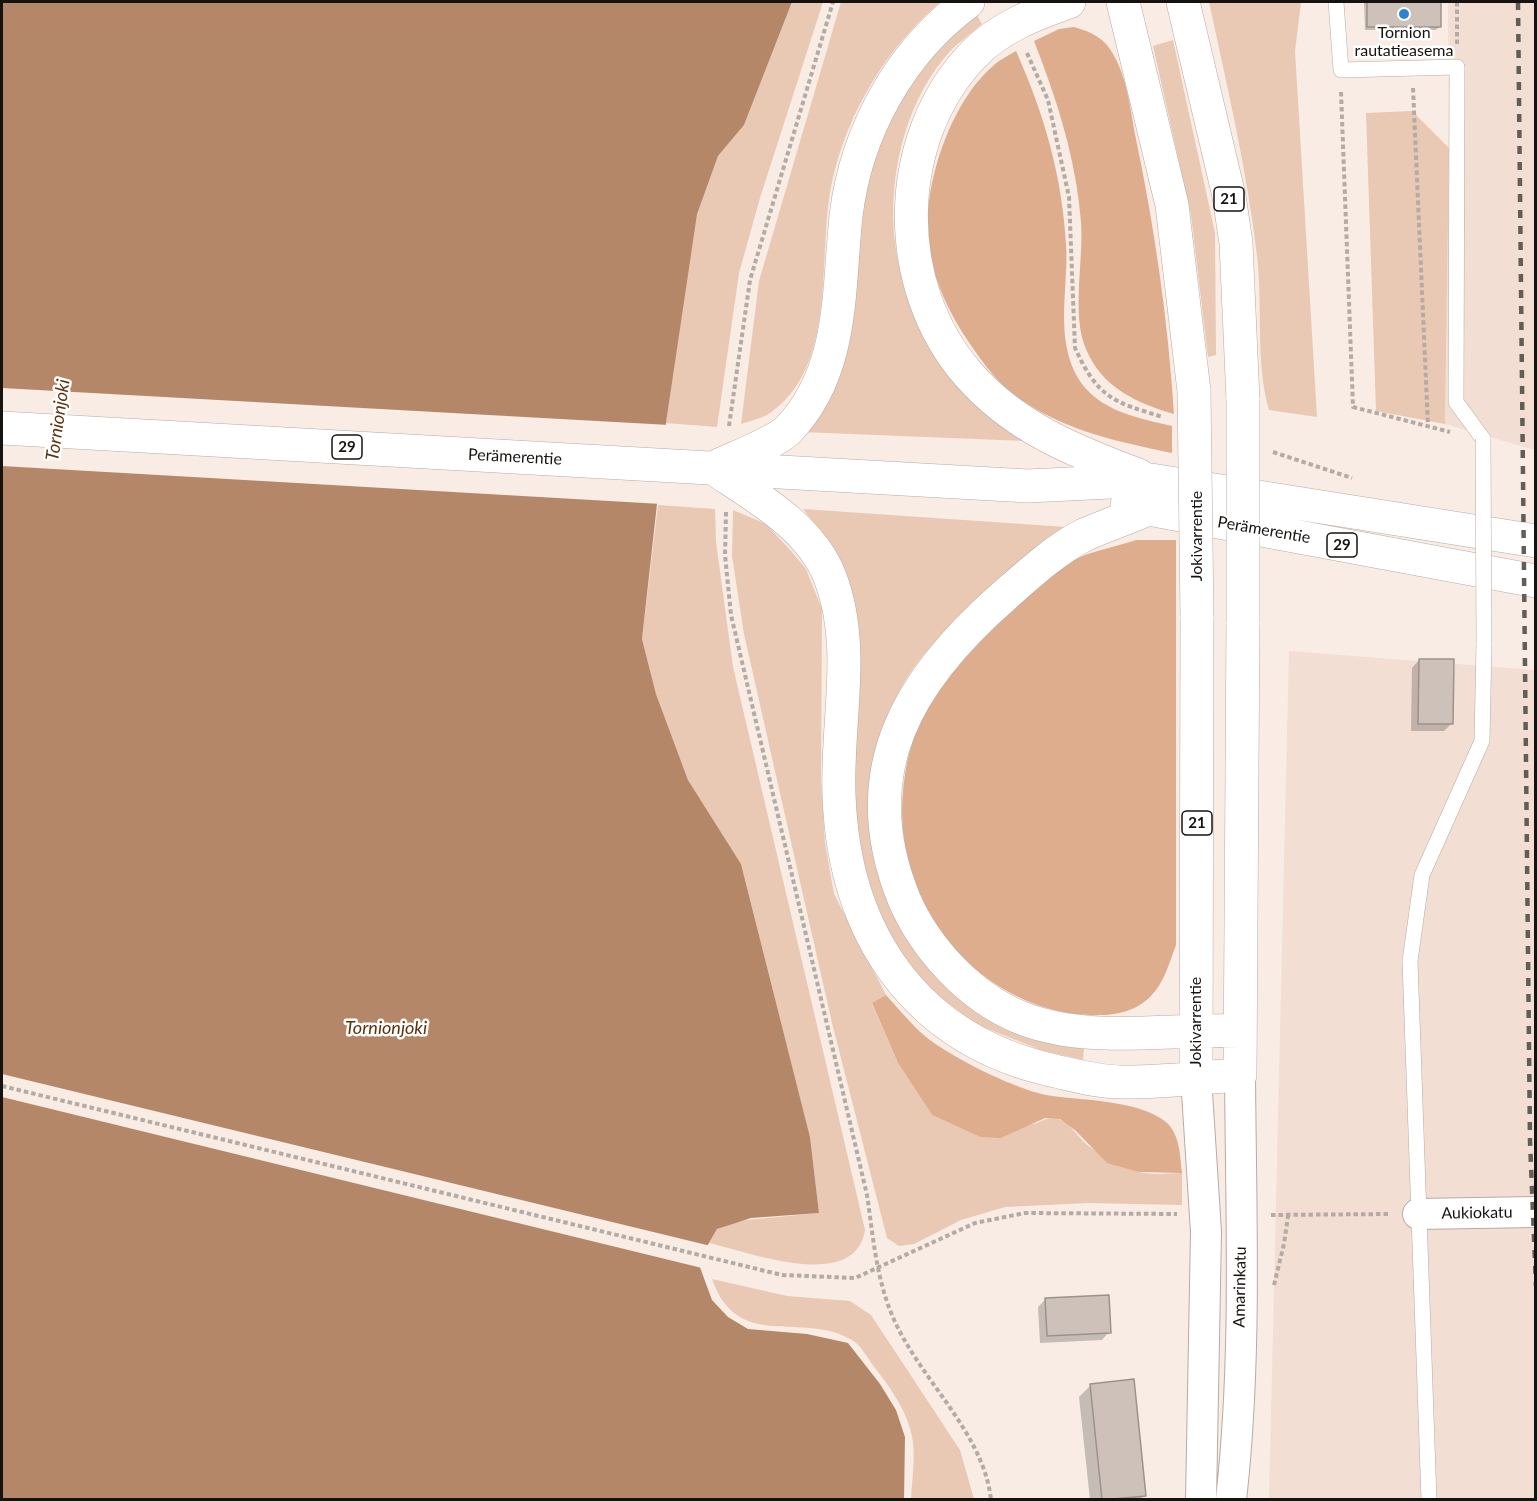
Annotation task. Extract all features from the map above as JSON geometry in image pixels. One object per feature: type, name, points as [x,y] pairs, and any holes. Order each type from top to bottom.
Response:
[{"type":"highway","points":[[703,467],[786,432],[810,403],[826,370],[836,332],[847,214],[855,173],[869,127],[917,48],[968,2]]},
{"type":"highway","points":[[1069,2],[1006,28],[975,52],[946,86],[929,123],[917,162],[911,204],[912,239],[929,314],[947,347],[976,383],[1001,408],[1035,431],[1076,451],[1149,495],[1054,554],[983,614],[923,682],[906,709],[894,741],[885,780],[887,844],[898,883],[925,938],[948,966],[981,995],[1018,1016],[1056,1029],[1106,1034],[1197,1029],[1240,1031]]},
{"type":"highway","name":"Jokivarrentie","points":[[1123,2],[1172,205],[1194,391],[1197,616],[1196,1077]]},
{"type":"highway","name":"21","points":[[1183,2],[1211,113],[1230,208],[1239,287],[1244,400],[1240,1075]]},
{"type":"highway","name":"Perämerentie","points":[[2,428],[1028,486],[1149,495],[1536,541]]},
{"type":"highway","points":[[703,467],[782,514],[812,547],[829,575],[844,635],[839,793],[842,840],[858,903],[875,944],[902,982],[932,1012],[1010,1059],[1085,1078],[1120,1082],[1240,1075]]},
{"type":"highway","name":"Perämerentie","points":[[1149,495],[1536,581]]},
{"type":"street","name":"Amarinkatu","points":[[1231,1500],[1236,1458],[1239,1351],[1240,1075]]},
{"type":"street","points":[[1196,1077],[1206,1232],[1201,1500]]},
{"type":"street","name":"Aukiokatu","points":[[1418,1214],[1536,1212]]},
{"type":"lane","points":[[1336,2],[1341,70],[1457,67],[1456,402],[1483,439],[1482,741],[1422,875],[1410,961],[1429,1500]]},
{"type":"path","points":[[729,426],[750,280],[833,2]]},
{"type":"path","points":[[1457,2],[1457,67]]},
{"type":"path","points":[[1412,69],[1428,426]]},
{"type":"path","points":[[1341,70],[1353,407],[1483,439]]},
{"type":"path","points":[[726,512],[725,555],[731,615],[867,1194],[878,1269],[892,1316],[912,1352],[969,1437],[989,1487],[991,1500]]},
{"type":"path","points":[[2,1086],[782,1275],[855,1278],[975,1223],[1025,1213],[1182,1214]]},
{"type":"path","points":[[1265,1215],[1418,1214]]},
{"type":"shaded area","points":[[792,2],[823,2],[760,198],[739,273],[717,427],[666,423],[696,214],[718,156],[744,125]]},
{"type":"shaded area","points":[[841,2],[940,2],[903,39],[886,61],[872,83],[848,131],[832,182],[821,308],[815,340],[806,369],[790,394],[767,415],[741,424],[759,281]]},
{"type":"shaded area","points":[[1209,2],[1301,2],[1295,51],[1317,417],[1269,410],[1262,372],[1259,275],[1253,224],[1236,128]]},
{"type":"shaded area","points":[[1448,2],[1535,2],[1535,450],[1445,424],[1449,148]]},
{"type":"shaded area","points":[[975,12],[982,24],[954,47],[937,67],[912,113],[897,164],[893,217],[895,242],[906,288],[944,368],[973,402],[1026,441],[802,432],[880,134],[919,67]]},
{"type":"shaded area","points":[[1074,27],[1091,33],[1106,44],[1119,65],[1127,90],[1160,276],[1174,414],[1134,399],[1111,384],[1093,363],[1082,335],[1079,320],[1081,222],[1075,175],[1058,107],[1034,41],[1059,29]]},
{"type":"shaded area","points":[[1173,40],[1215,233],[1216,355],[1208,357],[1191,215],[1153,46]]},
{"type":"shaded area","points":[[1016,51],[1035,98],[1056,169],[1066,244],[1064,329],[1071,362],[1086,389],[1108,406],[1133,416],[1172,426],[1172,453],[1114,440],[1058,421],[1015,395],[992,374],[974,349],[954,318],[942,293],[930,254],[928,219],[930,195],[942,146],[964,101],[978,82],[993,66]]},
{"type":"shaded area","points":[[1412,111],[1449,148],[1445,424],[1376,411],[1366,113]]},
{"type":"shaded area","points":[[658,505],[715,509],[716,542],[733,667],[865,1230],[857,1249],[842,1260],[822,1264],[798,1264],[709,1243],[717,1229],[737,1221],[819,1213],[810,1137],[741,864],[688,780],[656,694],[642,639]]},
{"type":"shaded area","points":[[803,509],[1066,527],[975,602],[932,645],[914,667],[900,690],[887,720],[908,938],[1084,1048],[1083,1060],[1041,1050],[978,1025],[926,987],[893,945],[871,902],[855,844],[828,542]]},
{"type":"shaded area","points":[[733,510],[766,524],[792,552],[806,569],[822,609],[821,781],[825,843],[834,894],[886,995],[872,1004],[898,1063],[932,1115],[980,1137],[1047,1119],[1062,1120],[1090,1147],[1130,1169],[1141,1173],[1182,1173],[1182,1205],[1088,1203],[1005,1207],[961,1220],[914,1244],[899,1246],[887,1238],[832,1023],[744,634],[732,556]]},
{"type":"shaded area","points":[[1136,540],[1176,540],[1176,945],[1159,986],[1137,1007],[1106,1015],[1057,1011],[1024,1000],[994,983],[967,961],[943,936],[924,906],[911,875],[904,841],[902,799],[908,756],[920,718],[933,696],[948,676],[995,626],[1039,586],[1068,564],[1080,557]]},
{"type":"shaded area","points":[[1289,651],[1535,670],[1535,1499],[1269,1500]]},
{"type":"shaded area","points":[[886,995],[913,1025],[942,1048],[959,1059],[1015,1085],[1046,1095],[1108,1102],[1154,1114],[1166,1122],[1174,1133],[1182,1173],[1139,1172],[1107,1163],[1076,1131],[1060,1119],[1045,1118],[1001,1138],[980,1137],[932,1115],[898,1063],[872,1003]]},
{"type":"shaded area","points":[[712,1279],[787,1296],[850,1301],[871,1315],[960,1450],[974,1499],[911,1499],[914,1451],[909,1426],[891,1389],[855,1342],[832,1332],[754,1323],[738,1316],[723,1302]]},
{"type":"water","name":"Tornionjoki","points":[[2,2],[792,2],[744,125],[718,156],[697,214],[666,423],[642,639],[656,694],[688,780],[741,864],[810,1137],[819,1213],[751,1218],[717,1229],[698,1262],[712,1300],[728,1317],[748,1329],[807,1334],[848,1343],[880,1384],[896,1410],[905,1437],[904,1499],[2,1500]]},
{"type":"pier","points":[[2,388],[669,425],[661,504],[2,466]]},
{"type":"pier","points":[[2,1074],[711,1246],[701,1263],[702,1268],[2,1097]]},
{"type":"building","name":"Tornion rautatieasema","points":[[1367,2],[1441,2],[1441,27],[1367,27]]},
{"type":"building","points":[[1419,659],[1454,659],[1453,724],[1418,724]]},
{"type":"building","points":[[1109,1295],[1111,1333],[1047,1336],[1045,1298]]},
{"type":"building","points":[[1134,1379],[1146,1496],[1102,1500],[1090,1384]]},
{"type":"railway","points":[[1518,2],[1530,1141],[1536,1286]]},
{"type":"place","name":"Tornion rautatieasema","points":[[1404,14]]}]
